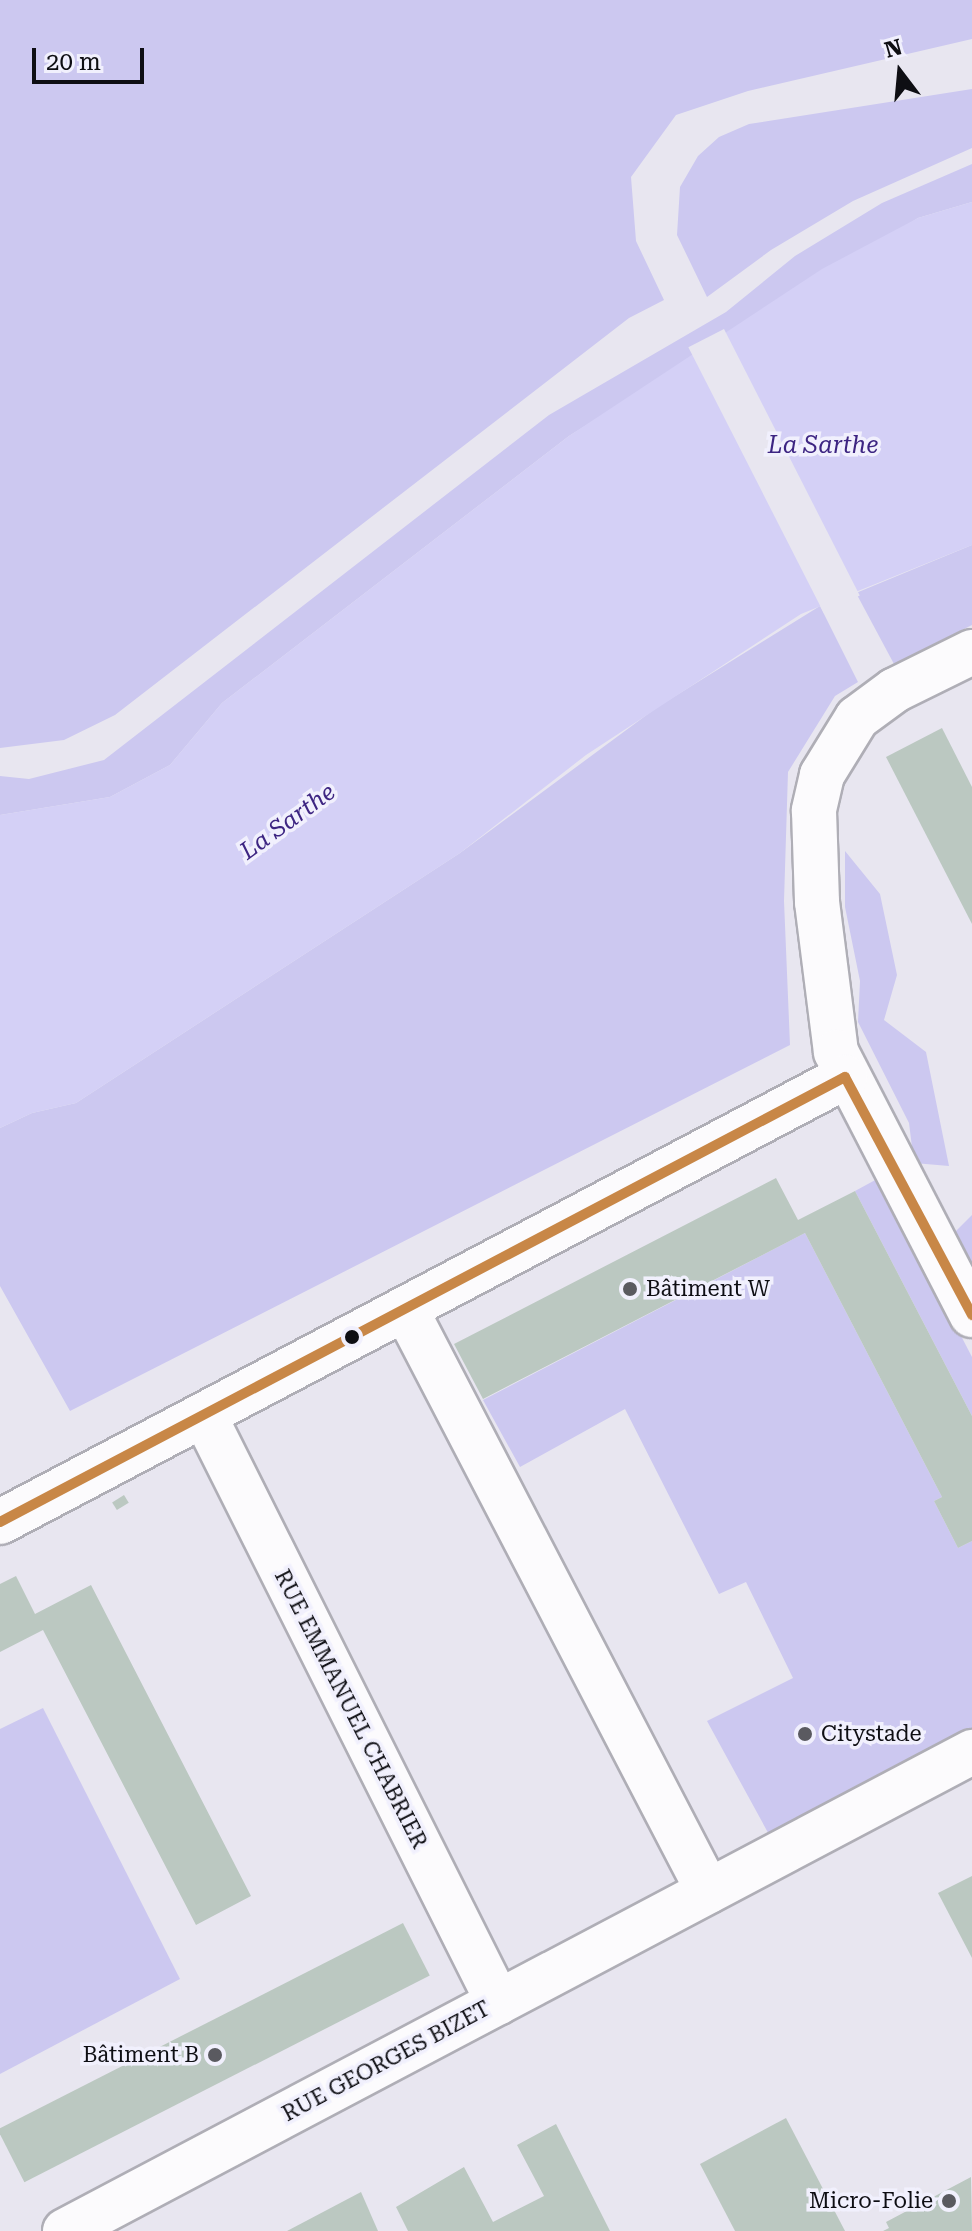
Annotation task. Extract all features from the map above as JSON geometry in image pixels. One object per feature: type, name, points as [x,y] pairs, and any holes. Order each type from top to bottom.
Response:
[{"type":"street","points":[[972,652],[895,690],[857,718],[822,775],[814,811],[817,902],[830,1024],[845,1077],[972,1315]]},
{"type":"street","points":[[0,1522],[845,1077]]},
{"type":"street","points":[[406,1310],[708,1891]]},
{"type":"street","name":"RUE EMMANUEL CHABRIER","points":[[204,1415],[498,2002]]},
{"type":"street","name":"RUE GEORGES BIZET","points":[[65,2231],[972,1752]]},
{"type":"shaded area","points":[[0,0],[972,0],[972,39],[748,91],[676,115],[631,177],[636,241],[664,300],[629,318],[115,715],[64,740],[0,748]]},
{"type":"shaded area","points":[[972,89],[972,148],[853,201],[771,250],[707,297],[677,235],[680,187],[698,156],[719,137],[749,124]]},
{"type":"shaded area","points":[[972,164],[972,202],[918,218],[569,436],[222,703],[170,765],[110,797],[0,815],[0,776],[29,779],[104,760],[549,415],[726,312],[795,256],[882,203]]},
{"type":"shaded area","points":[[972,545],[972,625],[894,664],[856,593]]},
{"type":"shaded area","points":[[820,606],[858,682],[835,696],[788,772],[784,901],[790,1045],[70,1411],[0,1286],[0,1128],[32,1113],[76,1103],[460,853],[656,708]]},
{"type":"shaded area","points":[[845,851],[880,894],[897,975],[884,1020],[926,1052],[949,1166],[914,1163],[909,1123],[858,1022],[860,981],[845,907]]},
{"type":"shaded area","points":[[879,1178],[972,1357],[972,1416],[855,1191]]},
{"type":"shaded area","points":[[972,1215],[972,1280],[952,1235]]},
{"type":"shaded area","points":[[805,1233],[942,1497],[934,1501],[958,1548],[972,1541],[972,1737],[772,1840],[707,1721],[793,1678],[746,1582],[719,1594],[625,1409],[520,1467],[483,1400]]},
{"type":"shaded area","points":[[43,1708],[180,1979],[0,2074],[0,1729]]},
{"type":"water","name":"La Sarthe","points":[[972,202],[972,545],[801,614],[586,755],[460,853],[76,1103],[32,1113],[0,1128],[0,815],[110,797],[170,765],[222,703],[569,436],[822,269],[918,218]]},
{"type":"pier","points":[[724,329],[860,595],[824,614],[688,347]]},
{"type":"building","points":[[942,728],[972,787],[972,924],[886,757]]},
{"type":"building","points":[[776,1178],[798,1220],[855,1191],[972,1416],[972,1541],[958,1548],[934,1501],[942,1497],[805,1233],[483,1399],[454,1344]]},
{"type":"building","points":[[124,1495],[129,1503],[117,1510],[112,1502]]},
{"type":"building","points":[[16,1576],[35,1614],[91,1585],[251,1896],[196,1925],[43,1630],[0,1652],[0,1584]]},
{"type":"building","points":[[972,1876],[972,1958],[938,1893]]},
{"type":"building","name":"Bâtiment B","points":[[403,1923],[430,1976],[24,2182],[0,2134],[0,2128]]},
{"type":"building","points":[[786,2118],[845,2231],[735,2231],[700,2164]]},
{"type":"building","points":[[556,2124],[610,2231],[408,2231],[396,2207],[464,2167],[493,2222],[544,2196],[517,2145]]},
{"type":"building","name":"Micro-Folie","points":[[971,2177],[972,2231],[883,2231],[889,2228],[886,2222]]},
{"type":"building","points":[[361,2192],[378,2231],[287,2231]]},
{"type":"transit line","points":[[845,1077],[972,1315]]},
{"type":"transit line","points":[[0,1522],[845,1077]]},
{"type":"place","name":"Bâtiment W","points":[[630,1289]]},
{"type":"place","name":"Citystade","points":[[805,1734]]},
{"type":"place","name":"Bâtiment B","points":[[215,2055]]},
{"type":"place","name":"Micro-Folie","points":[[949,2201]]}]
